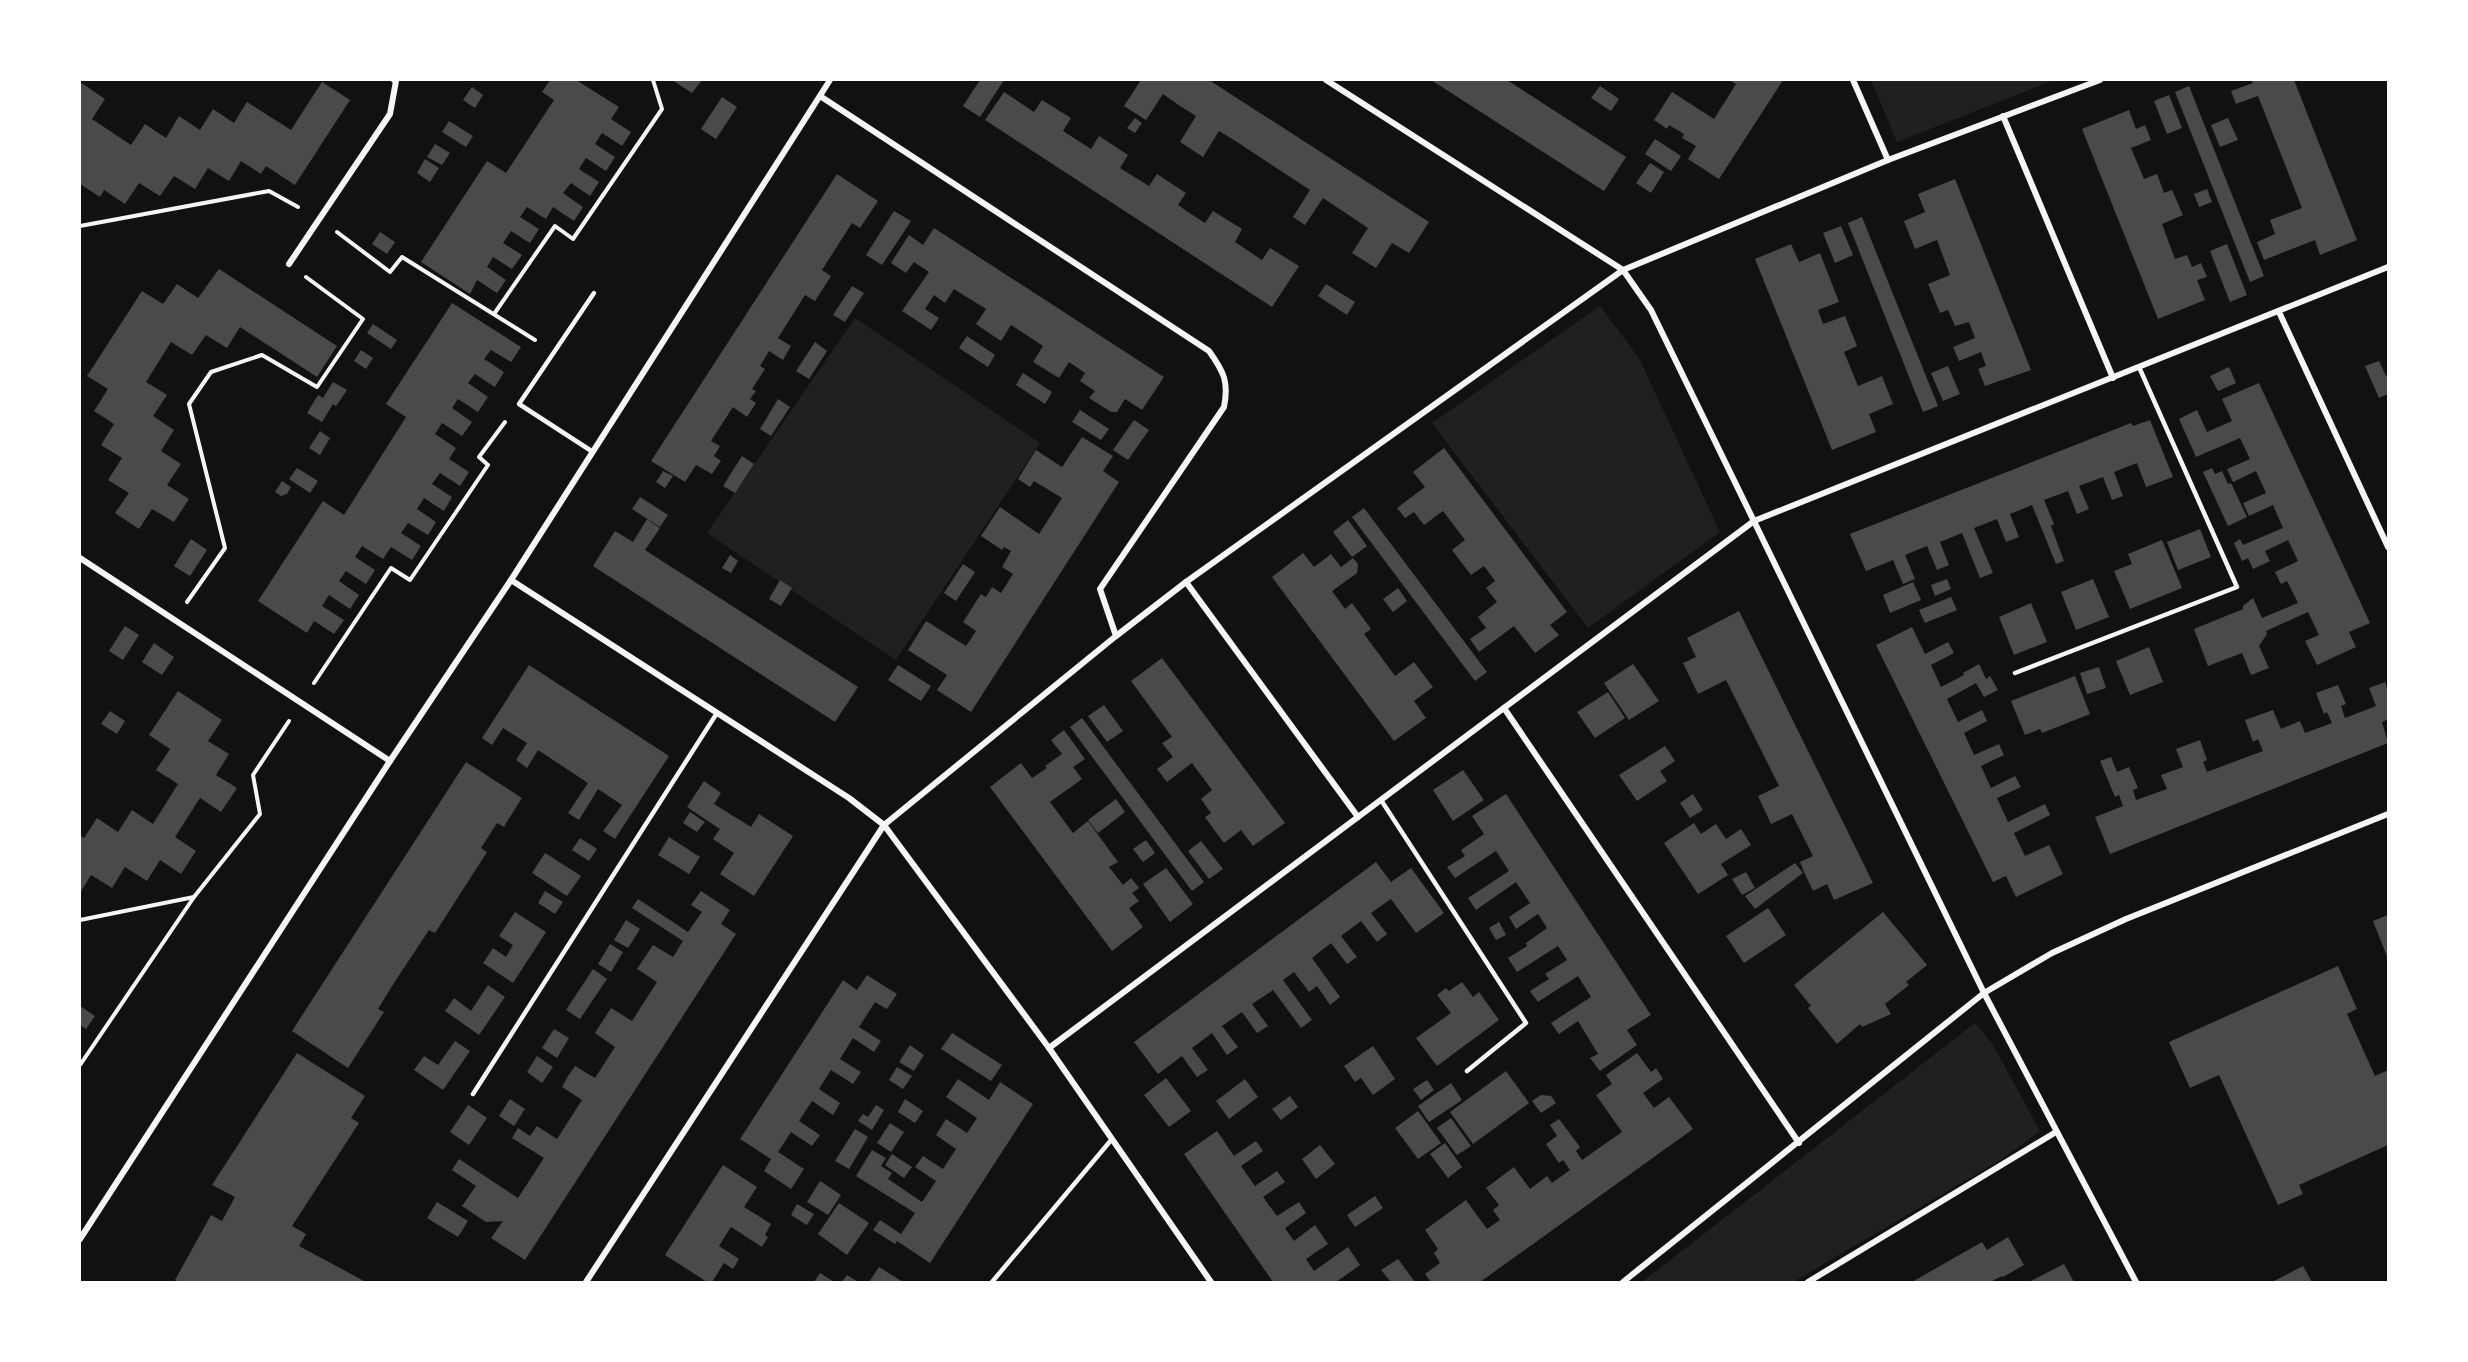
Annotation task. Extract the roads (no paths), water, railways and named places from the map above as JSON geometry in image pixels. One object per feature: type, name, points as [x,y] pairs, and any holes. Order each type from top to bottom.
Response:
[{"type":"street","points":[[289,264],[390,114],[396,81],[394,80]]},
{"type":"street","points":[[80,1239],[593,453],[830,80]]},
{"type":"street","points":[[1326,80],[1623,270],[1651,310],[1984,993],[2136,1282]]},
{"type":"street","points":[[1853,80],[1888,160]]},
{"type":"street","points":[[586,1282],[884,825],[1116,636],[1186,582],[1623,270],[1888,160],[2100,80]]},
{"type":"street","points":[[820,96],[1209,351],[1221,368],[1228,389],[1224,407],[1100,589],[1116,636]]},
{"type":"street","points":[[2003,116],[2113,378]]},
{"type":"street","points":[[1049,1048],[1754,520],[2388,267]]},
{"type":"street","points":[[2279,312],[2388,547]]},
{"type":"street","points":[[80,558],[390,761]]},
{"type":"street","points":[[511,579],[849,798],[884,825],[1049,1048],[1211,1282]]},
{"type":"street","points":[[1186,582],[1358,818]]},
{"type":"street","points":[[1504,708],[1799,1143]]},
{"type":"street","points":[[1623,1282],[1984,993],[2052,953],[2126,918],[2388,814]]},
{"type":"street","points":[[1808,1282],[2056,1132]]},
{"type":"lane","points":[[593,453],[519,404],[594,293]]},
{"type":"lane","points":[[2015,673],[2237,587],[2139,367]]},
{"type":"lane","points":[[473,1094],[717,713]]},
{"type":"lane","points":[[1382,800],[1526,1023],[1467,1071]]},
{"type":"lane","points":[[992,1282],[1112,1139]]}]
